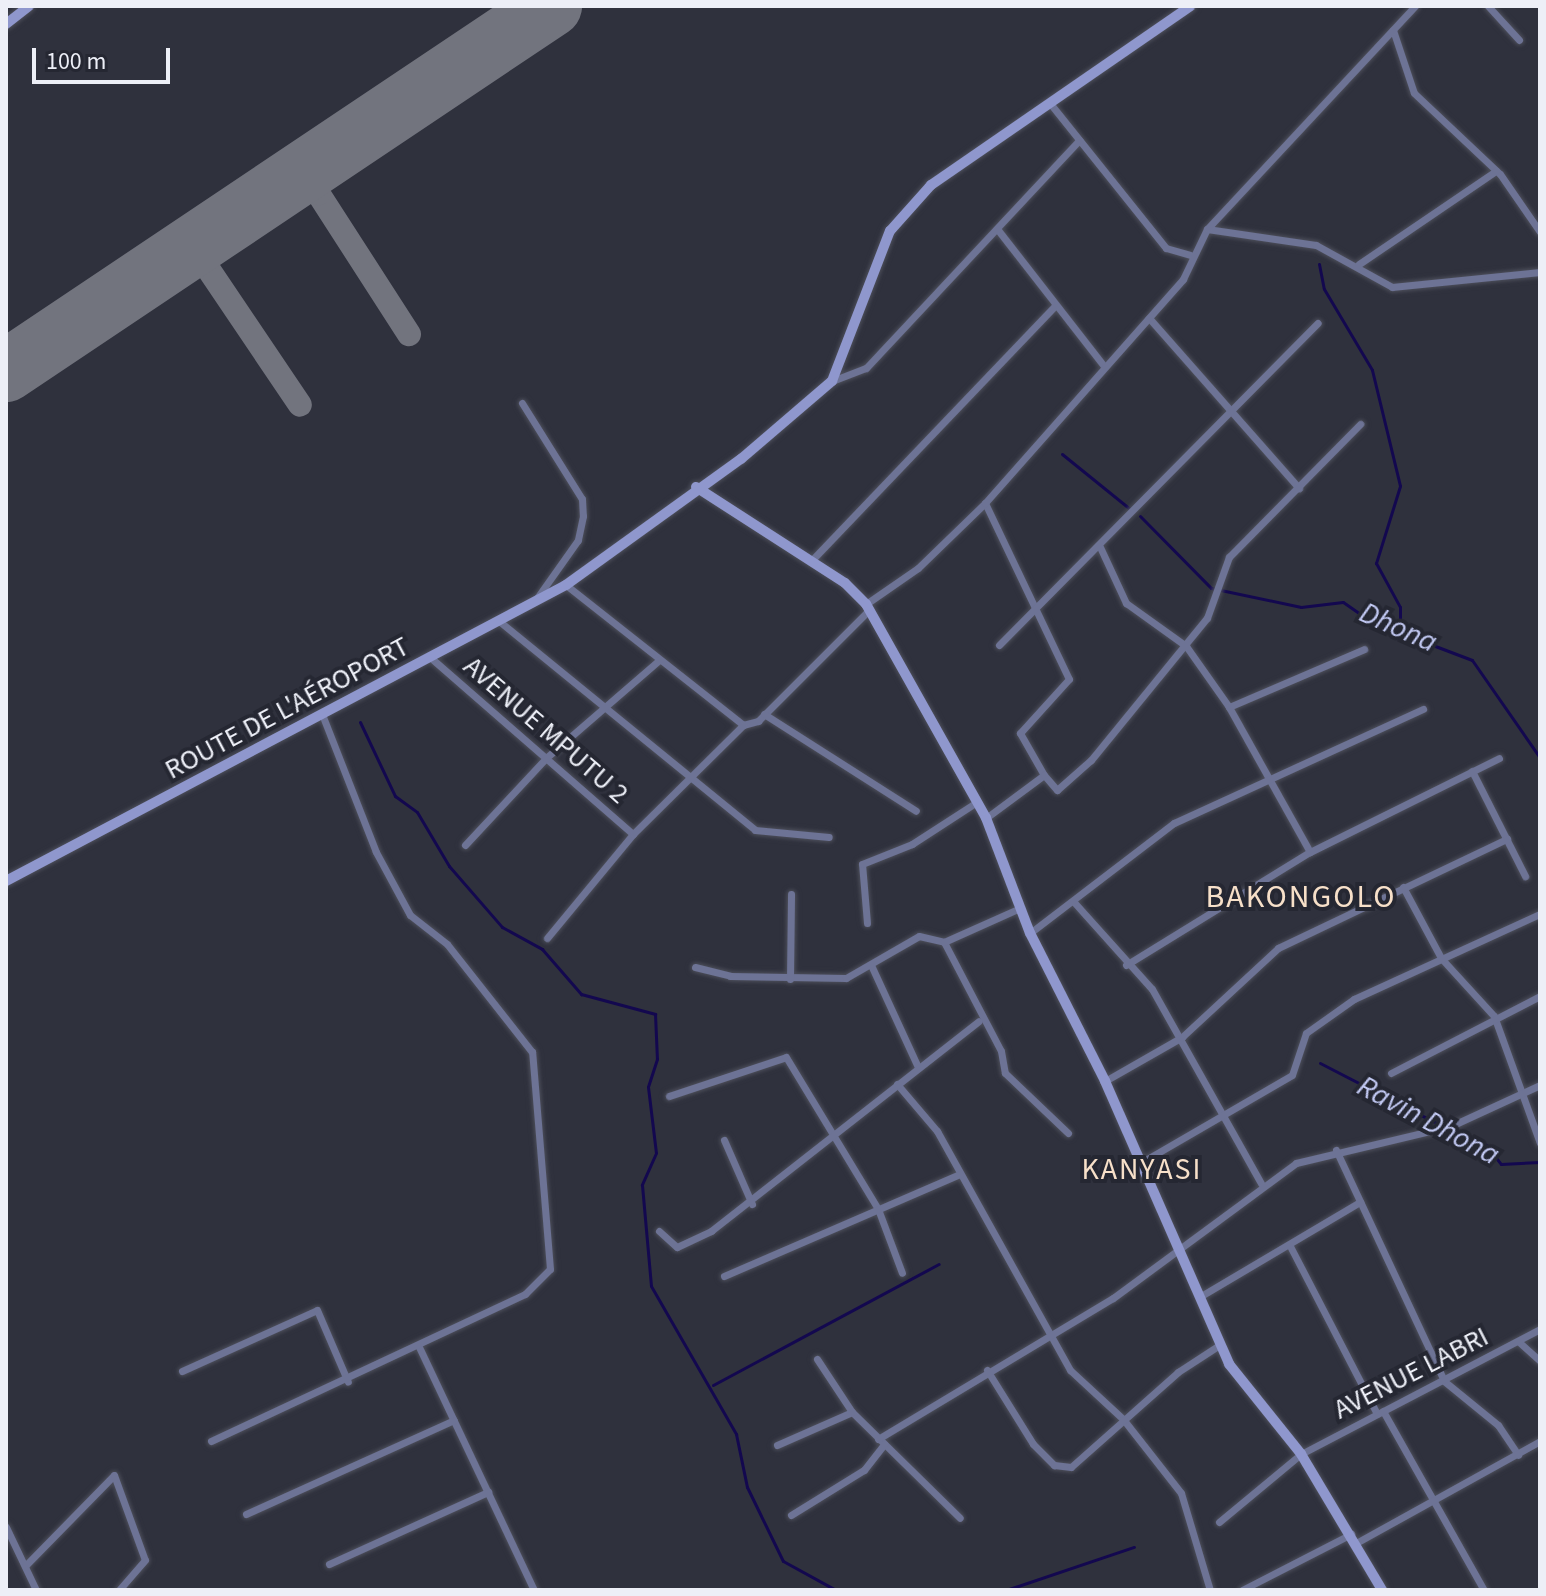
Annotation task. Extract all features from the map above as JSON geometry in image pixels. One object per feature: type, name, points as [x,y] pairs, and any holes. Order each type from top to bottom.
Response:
[{"type":"street","points":[[6,24],[29,6]]},
{"type":"street","points":[[832,381],[890,231],[931,185],[1190,6]]},
{"type":"street","points":[[547,938],[633,834],[686,779],[743,725],[764,714],[868,607],[918,568],[985,503],[1103,365],[1183,279],[1190,255],[1207,229],[1415,6]]},
{"type":"street","points":[[1488,6],[1519,40]]},
{"type":"street","points":[[1393,30],[1414,93],[1496,171],[1540,232]]},
{"type":"street","points":[[1049,102],[1166,248],[1190,255]]},
{"type":"street","points":[[832,381],[866,368],[1079,140]]},
{"type":"street","points":[[1359,264],[1496,171]]},
{"type":"street","points":[[1207,229],[1316,245],[1359,264],[1392,287],[1540,272]]},
{"type":"street","points":[[998,230],[1103,365]]},
{"type":"street","points":[[812,560],[1055,306]]},
{"type":"street","points":[[1149,318],[1299,488]]},
{"type":"street","points":[[999,645],[1100,547],[1318,323]]},
{"type":"street","name":"ROUTE DE L'AÉROPORT","points":[[6,881],[323,717],[566,585],[696,487],[773,434],[832,381]]},
{"type":"street","points":[[522,403],[582,499],[583,516],[578,540],[536,600]]},
{"type":"street","points":[[985,503],[1069,679],[1020,733],[1044,775],[1057,790],[1091,760],[1207,618],[1229,557],[1360,424]]},
{"type":"street","points":[[696,487],[812,560],[868,607],[986,818],[1030,933],[1105,1081],[1221,1344],[1301,1454],[1382,1590]]},
{"type":"street","points":[[1100,547],[1126,603],[1186,646],[1229,707],[1275,779],[1310,852]]},
{"type":"street","points":[[566,585],[743,725]]},
{"type":"street","points":[[499,621],[686,779],[755,830],[792,839],[829,837]]},
{"type":"street","points":[[1229,707],[1364,649]]},
{"type":"street","name":"AVENUE MPUTU 2","points":[[431,658],[633,834]]},
{"type":"street","points":[[465,845],[546,758],[659,660]]},
{"type":"street","points":[[1030,933],[1174,823],[1423,709]]},
{"type":"street","points":[[764,714],[916,811]]},
{"type":"street","points":[[211,1441],[348,1382],[525,1294],[550,1269],[535,1061],[447,944],[410,915],[376,852],[323,717]]},
{"type":"street","points":[[1126,965],[1310,852],[1499,758]]},
{"type":"street","points":[[1472,771],[1525,876]]},
{"type":"street","points":[[986,818],[1044,775]]},
{"type":"street","points":[[867,923],[862,864],[912,844],[977,802]]},
{"type":"street","points":[[1105,1081],[1182,1037],[1278,948],[1507,839]]},
{"type":"street","points":[[1403,887],[1441,958],[1494,1016],[1540,1143]]},
{"type":"street","points":[[790,979],[791,894]]},
{"type":"street","points":[[1073,901],[1126,965],[1152,989],[1182,1037],[1222,1120],[1261,1183]]},
{"type":"street","points":[[695,967],[790,979],[846,978],[919,936],[944,942],[1020,908]]},
{"type":"street","points":[[1142,1162],[1222,1120],[1292,1075],[1306,1033],[1354,999],[1540,914]]},
{"type":"street","points":[[944,942],[979,1021],[1001,1051],[1005,1073],[1068,1133]]},
{"type":"street","points":[[871,965],[918,1067]]},
{"type":"street","points":[[1391,1073],[1494,1016],[1540,996]]},
{"type":"street","points":[[659,1231],[677,1247],[752,1204],[918,1067],[979,1021]]},
{"type":"street","points":[[669,1096],[786,1057],[878,1209],[902,1273]]},
{"type":"street","points":[[897,1084],[960,1174],[1070,1370],[1123,1419],[1181,1493],[1210,1590]]},
{"type":"street","points":[[791,1515],[864,1470],[881,1442],[987,1370],[1052,1336],[1113,1298],[1179,1243],[1261,1183],[1336,1150],[1451,1126],[1540,1085]]},
{"type":"street","points":[[724,1140],[752,1204]]},
{"type":"street","points":[[1336,1150],[1444,1381],[1498,1425],[1518,1455]]},
{"type":"street","points":[[724,1276],[960,1174]]},
{"type":"street","points":[[1201,1296],[1360,1202]]},
{"type":"street","points":[[1290,1246],[1380,1412],[1437,1498],[1484,1590]]},
{"type":"street","points":[[182,1371],[317,1310],[348,1382]]},
{"type":"street","name":"AVENUE LABRI","points":[[1219,1522],[1301,1454],[1540,1329]]},
{"type":"street","points":[[1519,1342],[1540,1361]]},
{"type":"street","points":[[987,1370],[1054,1465],[1071,1467],[1123,1419],[1221,1344]]},
{"type":"street","points":[[419,1347],[534,1590]]},
{"type":"street","points":[[817,1359],[852,1412],[960,1518]]},
{"type":"street","points":[[777,1445],[852,1412]]},
{"type":"street","points":[[246,1514],[454,1420]]},
{"type":"street","points":[[1242,1590],[1437,1498],[1540,1441]]},
{"type":"street","points":[[25,1566],[114,1475],[145,1560],[119,1590]]},
{"type":"street","points":[[329,1564],[488,1492]]},
{"type":"street","points":[[6,1527],[36,1590]]},
{"type":"street","points":[[6,1548],[13,1541]]},
{"type":"waterway","points":[[1319,264],[1324,289],[1372,370],[1400,486],[1376,563],[1400,607],[1400,628]]},
{"type":"waterway","name":"Dhona","points":[[1062,454],[1130,509]]},
{"type":"waterway","name":"Dhona","points":[[1140,516],[1211,588],[1301,607],[1343,602],[1372,622],[1472,660],[1540,758]]},
{"type":"waterway","points":[[360,722],[395,796],[417,812],[449,866],[502,927],[542,949],[581,994],[655,1014],[657,1059],[648,1087],[656,1153],[642,1185],[651,1286],[736,1434],[747,1487],[783,1561],[836,1590]]},
{"type":"waterway","name":"Ravin Dhona","points":[[1320,1063],[1440,1125]]},
{"type":"waterway","name":"Ravin Dhona","points":[[1446,1129],[1486,1145],[1501,1164],[1540,1162]]},
{"type":"waterway","points":[[713,1385],[939,1264]]},
{"type":"waterway","points":[[1006,1590],[1134,1547]]},
{"type":"taxiway","points":[[318,162],[318,193],[409,334]]},
{"type":"taxiway","points":[[287,183],[318,193]]},
{"type":"taxiway","points":[[178,256],[207,267],[300,405]]},
{"type":"runway","points":[[6,371],[551,6]]},
{"type":"district","name":"BAKONGOLO","points":[[1301,897]]},
{"type":"district","name":"KANYASI","points":[[1142,1170]]}]
